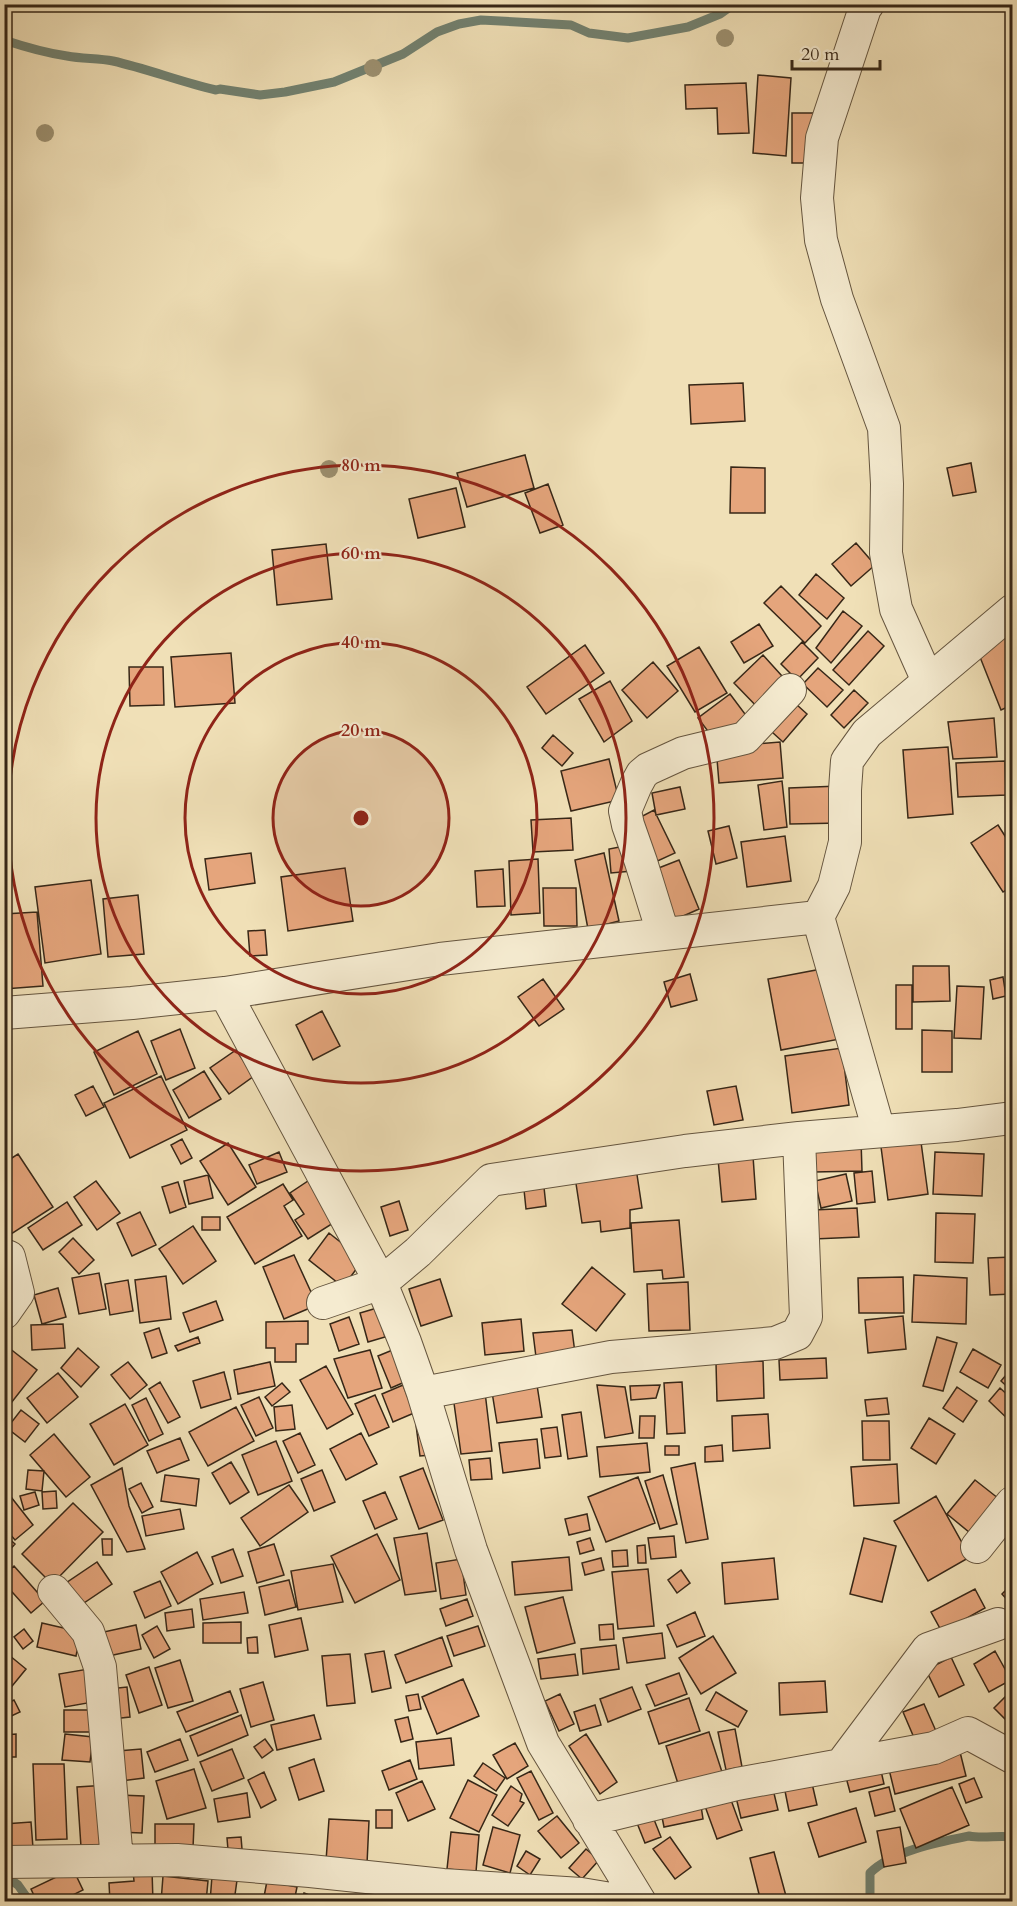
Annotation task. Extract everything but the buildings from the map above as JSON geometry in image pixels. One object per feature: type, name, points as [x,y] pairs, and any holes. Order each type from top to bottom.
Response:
[{"type":"street","points":[[868,4],[822,138],[817,198],[821,240],[837,299],[884,428],[887,484],[886,553],[896,609],[928,681]]},
{"type":"street","points":[[879,1131],[818,917],[834,886],[845,842],[847,761],[867,733],[1012,611]]},
{"type":"street","points":[[663,933],[625,811],[636,785],[648,769],[683,753],[745,738],[790,690]]},
{"type":"street","points":[[4,1013],[225,993],[440,959],[818,917]]},
{"type":"street","points":[[225,993],[381,1283],[423,1393],[471,1550],[543,1743],[640,1902]]},
{"type":"street","points":[[323,1303],[381,1283],[418,1252],[491,1180],[685,1151],[1012,1118]]},
{"type":"street","points":[[423,1393],[611,1357],[775,1343],[797,1334],[806,1317],[799,1138]]},
{"type":"street","points":[[4,1255],[9,1257],[18,1293],[4,1313]]},
{"type":"street","points":[[977,1547],[1012,1503]]},
{"type":"street","points":[[54,1591],[88,1632],[99,1667],[117,1860]]},
{"type":"street","points":[[841,1765],[928,1649],[998,1624]]},
{"type":"street","points":[[589,1820],[737,1784],[934,1748],[968,1733],[1012,1756]]},
{"type":"street","points":[[7,1861],[177,1860],[443,1885],[581,1894],[629,1902]]},
{"type":"waterway","points":[[4,40],[59,55],[113,61],[216,90],[260,95],[334,82],[403,54],[437,32],[459,24],[481,20],[571,25],[589,33],[628,38],[688,27],[720,14],[734,4]]},
{"type":"waterway","points":[[870,1902],[870,1873],[879,1865],[903,1853],[969,1836],[1012,1837]]},
{"type":"waterway","points":[[4,1875],[18,1885],[30,1902]]}]
